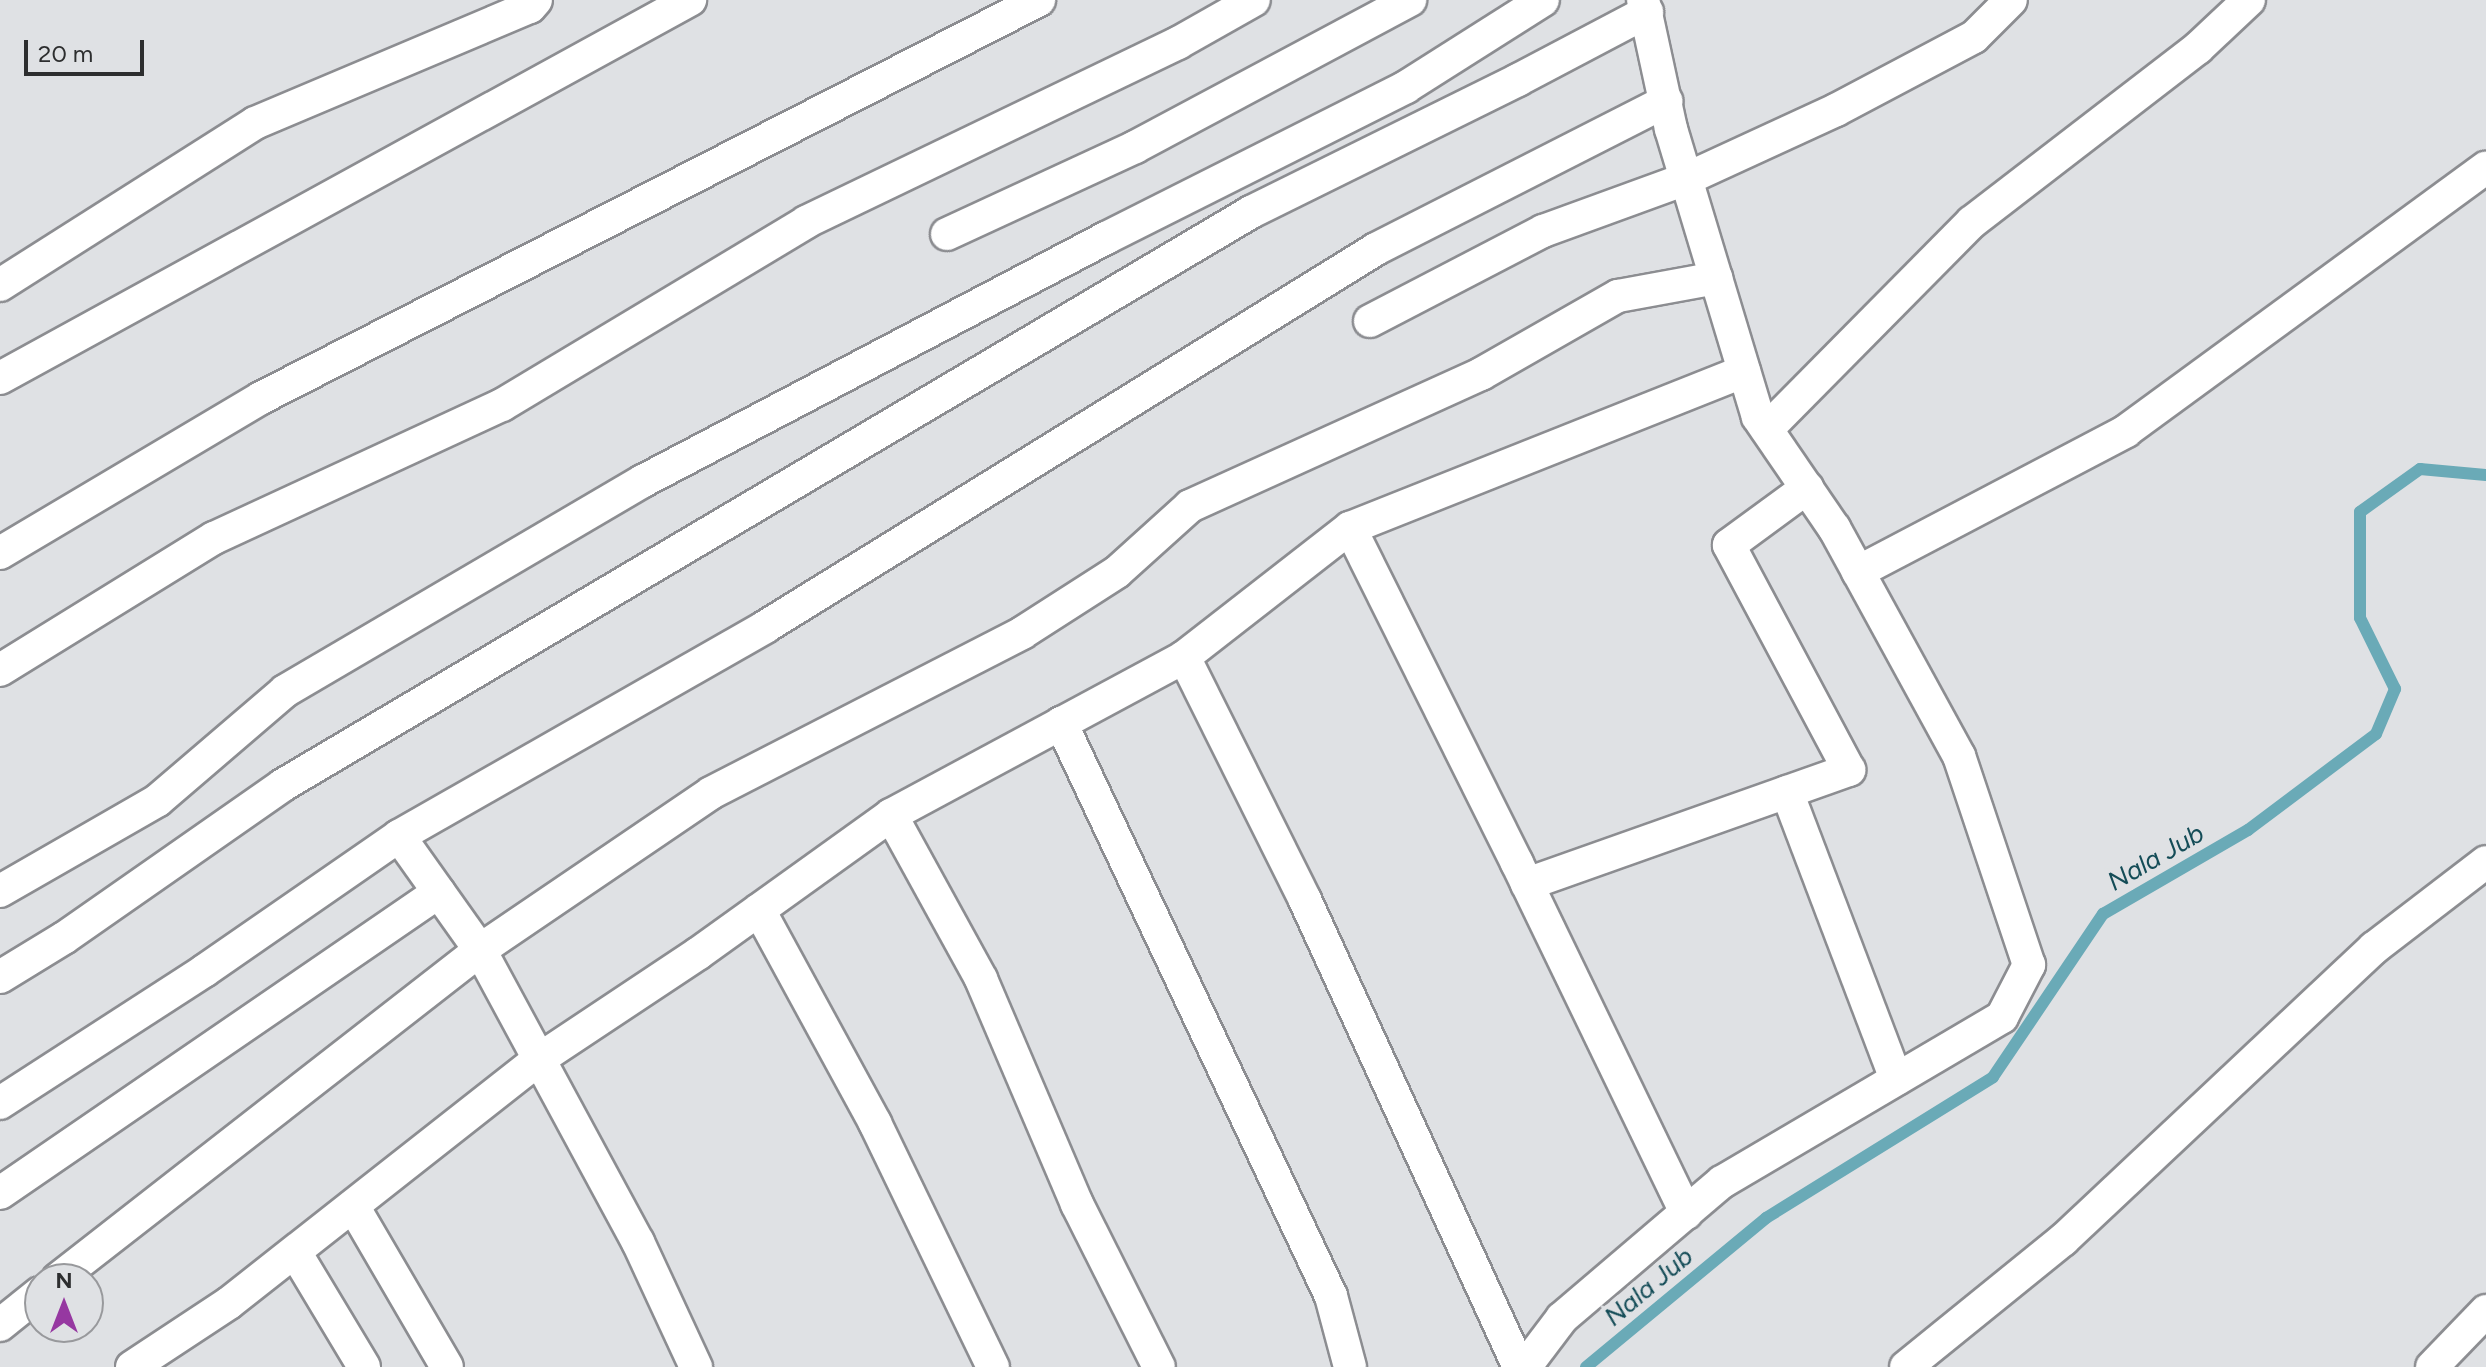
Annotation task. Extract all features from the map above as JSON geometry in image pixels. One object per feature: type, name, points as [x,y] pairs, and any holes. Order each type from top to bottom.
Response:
[{"type":"street","points":[[0,285],[255,123],[530,7],[536,0]]},
{"type":"street","points":[[0,378],[690,0]]},
{"type":"street","points":[[0,553],[261,398],[1039,0]]},
{"type":"street","points":[[0,670],[214,538],[502,405],[806,222],[1178,43],[1254,0]]},
{"type":"street","points":[[947,234],[1135,147],[1410,0]]},
{"type":"street","points":[[0,891],[158,800],[285,691],[643,481],[1106,238],[1406,87],[1543,0]]},
{"type":"street","points":[[1370,321],[1543,231],[1686,179],[1836,110],[1974,37],[2011,0]]},
{"type":"street","points":[[1767,429],[1972,222],[2198,48],[2249,0]]},
{"type":"street","points":[[0,977],[64,938],[283,785],[1251,212],[1518,80],[1645,6],[1686,179],[1758,417],[1807,488],[1858,572],[1959,756],[2029,965],[2002,1017],[1722,1182],[1562,1318],[1525,1367]]},
{"type":"street","points":[[0,1103],[204,971],[399,836],[765,627],[1376,249],[1666,101]]},
{"type":"street","points":[[1858,572],[2126,431],[2486,168]]},
{"type":"street","points":[[79,1263],[480,950],[711,793],[1022,633],[1117,572],[1190,506],[1481,374],[1618,296],[1716,278]]},
{"type":"street","points":[[132,1367],[229,1303],[538,1060],[759,910],[891,815],[1184,657],[1350,528],[1744,371]]},
{"type":"street","points":[[1527,884],[1849,770],[1729,545],[1807,488]]},
{"type":"street","points":[[1350,528],[1686,1213]]},
{"type":"street","points":[[1184,657],[1305,900],[1519,1367]]},
{"type":"street","points":[[1061,723],[1331,1296],[1350,1367]]},
{"type":"street","points":[[1787,792],[1896,1079]]},
{"type":"street","points":[[891,815],[981,979],[1077,1204],[1159,1367]]},
{"type":"street","points":[[399,836],[480,950],[638,1242],[696,1367]]},
{"type":"street","points":[[1906,1367],[2063,1240],[2374,948],[2486,862]]},
{"type":"street","points":[[0,1193],[439,892]]},
{"type":"street","points":[[759,910],[875,1123],[993,1367]]},
{"type":"street","points":[[353,1206],[447,1367]]},
{"type":"street","points":[[295,1252],[364,1367]]},
{"type":"street","points":[[0,1325],[24,1306]]},
{"type":"street","points":[[2432,1367],[2486,1311]]},
{"type":"waterway","name":"Nala Jub","points":[[1586,1367],[1766,1218],[1993,1077],[2103,914],[2248,830],[2376,734],[2395,689],[2360,618],[2360,512],[2420,469],[2486,475]]}]
